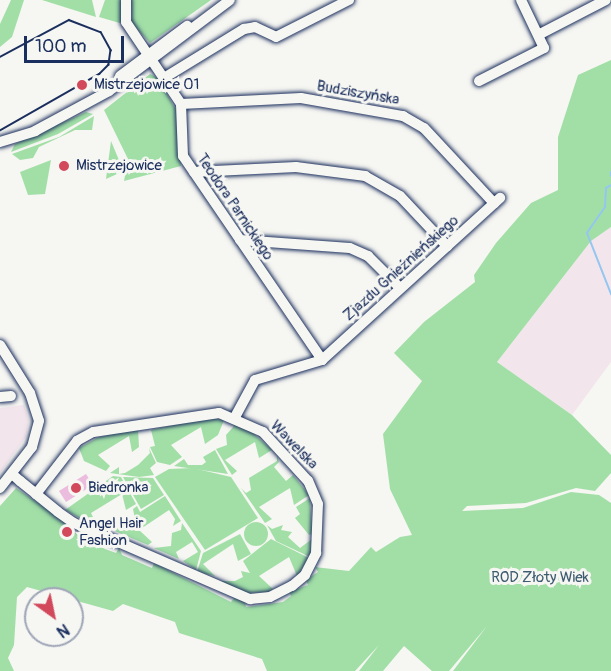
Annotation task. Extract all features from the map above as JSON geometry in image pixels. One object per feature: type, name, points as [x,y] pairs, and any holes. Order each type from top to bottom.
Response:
[{"type":"street","points":[[126,0],[124,18],[181,104]]},
{"type":"street","points":[[0,142],[35,130],[90,102],[228,0]]},
{"type":"street","points":[[164,78],[244,29],[255,27],[276,37],[349,0]]},
{"type":"street","points":[[479,81],[540,52],[544,43],[521,0]]},
{"type":"street","points":[[540,34],[606,0]]},
{"type":"street","name":"Budziszyńska","points":[[181,104],[301,98],[403,116],[423,128],[497,201]]},
{"type":"street","name":"Teodora Parnickiego","points":[[181,104],[180,149],[322,360]]},
{"type":"street","points":[[194,172],[296,166],[365,176],[400,196],[447,246]]},
{"type":"street","name":"Zjazdu Gnieźnieńskiego","points":[[322,360],[497,201]]},
{"type":"street","points":[[240,240],[350,248],[368,256],[400,288]]},
{"type":"street","points":[[0,345],[37,406],[38,429],[27,455],[0,488]]},
{"type":"street","points":[[235,417],[255,380],[322,360]]},
{"type":"street","name":"Wawelska","points":[[12,474],[36,494],[96,534],[237,596],[263,599],[299,581],[316,553],[317,496],[299,470],[262,432],[235,417],[196,413],[93,432],[76,441],[36,494]]},
{"type":"shaded area","points":[[611,227],[611,362],[572,415],[497,362],[591,241]]},
{"type":"shaded area","points":[[24,405],[29,420],[26,437],[0,473],[0,408]]},
{"type":"green space","points":[[11,0],[24,0],[12,37],[0,47],[0,24]]},
{"type":"green space","points":[[42,0],[92,0],[96,17]]},
{"type":"green space","points":[[105,0],[123,0],[123,24],[99,17]]},
{"type":"green space","points":[[131,0],[211,0],[150,43],[132,23]]},
{"type":"green space","name":"ROD Złoty Wiek","points":[[611,60],[611,227],[591,241],[497,362],[572,415],[611,455],[611,473],[595,491],[576,488],[526,503],[467,506],[462,511],[523,508],[571,492],[599,495],[611,503],[611,671],[453,671],[487,626],[449,671],[432,671],[404,646],[383,671],[359,671],[379,645],[355,671],[267,671],[262,659],[179,633],[175,622],[123,604],[113,611],[84,603],[84,587],[24,587],[17,597],[14,645],[8,658],[14,671],[0,671],[0,506],[16,488],[72,526],[63,531],[67,535],[73,526],[72,531],[105,549],[116,553],[119,548],[122,555],[152,568],[154,563],[231,602],[234,598],[245,602],[246,607],[283,602],[291,596],[289,592],[308,585],[306,580],[318,572],[315,567],[349,571],[371,547],[376,552],[400,537],[412,535],[390,489],[383,434],[422,381],[394,353],[424,322],[475,282],[474,275],[496,243],[531,203],[558,190],[558,137],[578,75]]},
{"type":"green space","points":[[150,74],[158,78],[176,110],[181,166],[124,181],[128,159],[104,110]]},
{"type":"green space","points":[[86,112],[93,114],[58,134],[11,152],[15,144]]},
{"type":"green space","points":[[94,116],[92,130],[75,130],[39,147],[33,158],[20,160],[12,154],[59,137]]},
{"type":"green space","points":[[111,141],[121,165],[117,174],[106,179]]},
{"type":"green space","points":[[51,160],[45,194],[28,195],[20,172]]},
{"type":"green space","points":[[207,418],[224,420],[218,435],[205,444],[201,427],[171,445],[182,457],[170,465],[157,462],[150,447],[155,446],[151,430]]},
{"type":"green space","points":[[230,422],[253,433],[272,450],[259,458],[255,442],[225,460],[237,471],[232,475],[216,449],[227,445],[226,435],[234,426]]},
{"type":"green space","points":[[138,429],[139,447],[132,452],[129,436],[98,455],[110,466],[106,471],[84,461],[79,448],[99,437]]},
{"type":"green space","points":[[149,448],[156,463],[150,468],[154,475],[139,477],[110,473],[119,467],[119,474],[125,473],[138,465],[150,453]]},
{"type":"green space","points":[[215,450],[228,474],[174,466],[184,459],[188,465],[202,465],[206,462],[203,457]]},
{"type":"green space","points":[[277,455],[279,462],[274,467],[286,481],[293,475],[309,495],[294,505],[290,488],[259,507],[272,519],[265,523],[241,488],[246,493],[251,490],[249,478],[277,461]]},
{"type":"green space","points":[[193,468],[231,477],[258,518],[205,550],[155,477],[169,469]]},
{"type":"green space","points":[[113,476],[121,477],[136,504],[126,510],[122,494],[91,513],[96,523],[104,524],[98,528],[65,510]]},
{"type":"green space","points":[[123,477],[153,478],[164,495],[141,509]]},
{"type":"green space","points":[[165,496],[181,521],[173,526],[175,519],[169,510],[139,530],[152,542],[148,545],[110,529],[129,526],[129,520],[135,519],[133,509],[137,506],[140,512]]},
{"type":"green space","points":[[310,498],[312,534],[309,535],[295,518],[300,514],[296,507]]},
{"type":"green space","points":[[256,522],[264,526],[268,534],[264,542],[256,546],[248,542],[244,534],[248,526]]},
{"type":"green space","points":[[182,523],[201,551],[196,570],[183,561],[198,552],[192,542],[176,552],[179,559],[154,548],[171,546],[172,533],[181,530]]},
{"type":"green space","points":[[267,525],[272,529],[283,525],[281,530],[292,532],[288,537],[300,548],[312,539],[310,557],[276,541]]},
{"type":"green space","points":[[240,534],[251,554],[238,561],[233,544],[203,564],[215,576],[197,572],[203,553]]},
{"type":"green space","points":[[271,539],[309,558],[297,576],[289,557],[259,576],[273,589],[268,592],[247,593],[218,581],[235,581],[243,577],[241,571],[250,573],[243,561]]},
{"type":"building","name":"Biedronka","points":[[86,474],[93,485],[66,502],[59,491]]},
{"type":"waterway","points":[[611,185],[606,188],[605,207],[587,233],[611,294]]},
{"type":"tram line","points":[[0,57],[69,20],[101,32],[111,50],[109,65],[100,74],[0,131]]},
{"type":"place","name":"Mistrzejowice 01","points":[[82,85]]},
{"type":"place","name":"Mistrzejowice","points":[[64,166]]},
{"type":"place","name":"Biedronka","points":[[76,488]]},
{"type":"place","name":"Angel Hair Fashion","points":[[67,532]]}]
